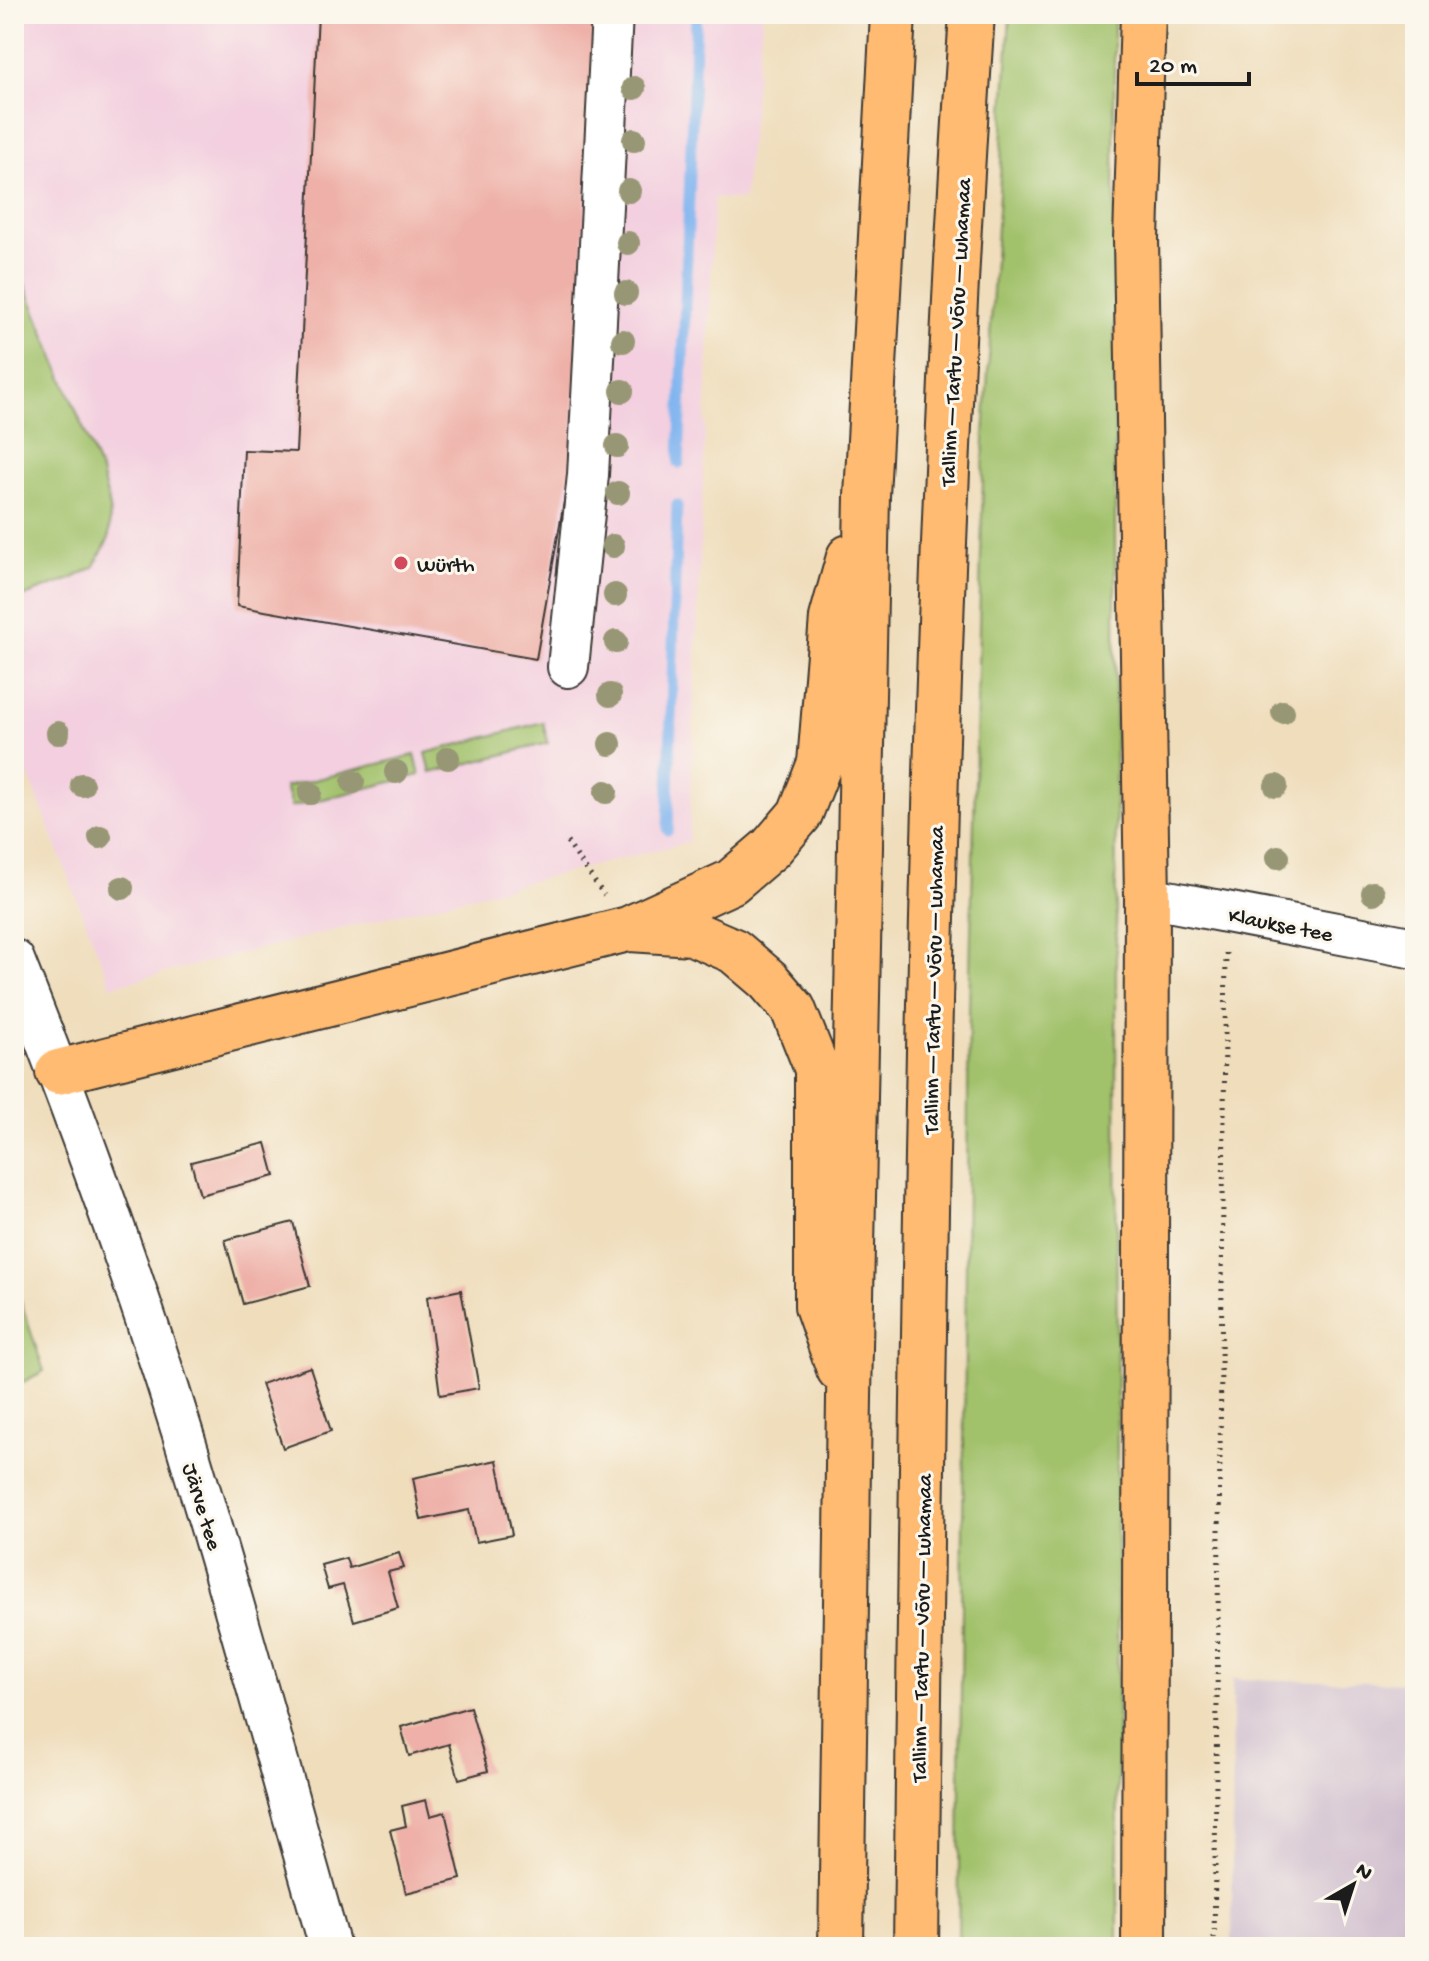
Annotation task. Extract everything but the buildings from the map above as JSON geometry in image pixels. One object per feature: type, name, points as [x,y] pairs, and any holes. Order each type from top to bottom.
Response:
[{"type":"highway","points":[[841,1947],[867,496],[893,14]]},
{"type":"highway","name":"Tallinn — Tartu — Võru — Luhamaa","points":[[916,1947],[924,1328],[941,593],[960,189],[972,14]]},
{"type":"highway","points":[[1143,14],[1136,239],[1147,897],[1144,1947]]},
{"type":"highway","points":[[58,1072],[628,929],[731,882],[771,848],[800,814],[820,763],[832,618],[867,496]]},
{"type":"highway","points":[[628,929],[692,933],[734,951],[768,980],[793,1009],[817,1069],[817,1306],[849,1398]]},
{"type":"street","points":[[568,667],[588,475],[612,14]]},
{"type":"street","name":"Klaukse tee","points":[[1147,897],[1415,948]]},
{"type":"street","name":"Järve tee","points":[[14,960],[58,1072],[145,1316],[204,1503],[330,1947]]},
{"type":"path","points":[[567,842],[628,929]]},
{"type":"path","points":[[1214,1947],[1226,913]]},
{"type":"shaded area","points":[[14,14],[763,14],[744,200],[714,198],[689,842],[111,986],[14,738]]},
{"type":"shaded area","points":[[1233,1679],[1415,1683],[1415,1947],[1232,1947]]},
{"type":"green space","points":[[1010,14],[1114,14],[1118,1947],[958,1947],[969,1008],[984,437]]},
{"type":"green space","points":[[14,258],[101,472],[110,508],[109,538],[94,567],[14,600]]},
{"type":"green space","points":[[543,722],[548,743],[431,773],[426,753]]},
{"type":"green space","points":[[415,755],[420,775],[291,807],[285,787]]},
{"type":"green space","points":[[14,1281],[44,1371],[14,1387]]},
{"type":"waterway","points":[[679,463],[696,14]]},
{"type":"waterway","points":[[668,830],[677,505]]},
{"type":"place","name":"Würth","points":[[401,563]]}]
